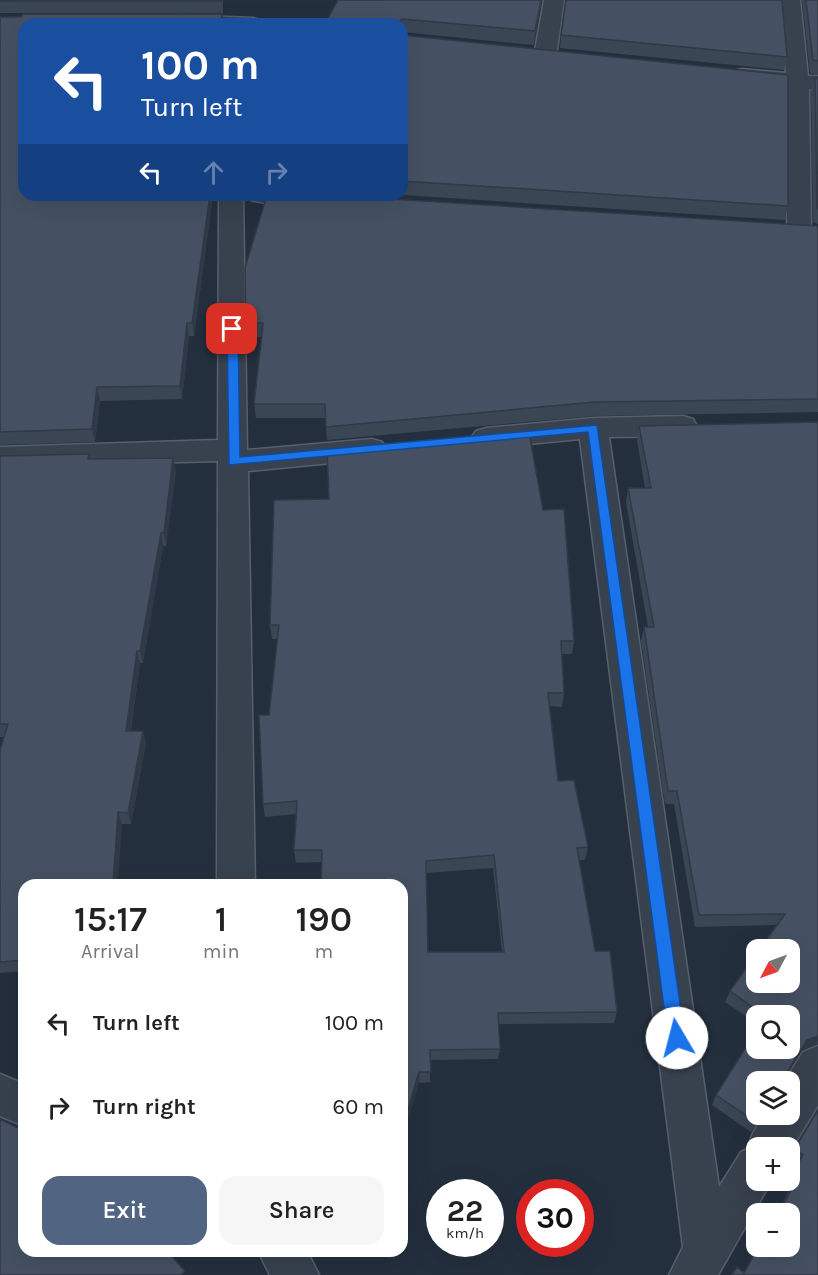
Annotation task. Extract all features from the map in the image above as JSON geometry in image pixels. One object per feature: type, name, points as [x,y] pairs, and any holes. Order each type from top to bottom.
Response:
[{"type":"street","points":[[544,56],[554,0]]},
{"type":"street","points":[[790,0],[808,82],[798,230]]},
{"type":"street","points":[[521,54],[568,59]]},
{"type":"street","points":[[717,74],[808,82]]},
{"type":"street","points":[[231,201],[236,879]]},
{"type":"street","points":[[454,441],[593,428],[711,426]]},
{"type":"street","points":[[593,428],[699,1262]]},
{"type":"street","points":[[0,457],[233,456],[396,446]]},
{"type":"street","points":[[800,1095],[818,1065]]},
{"type":"street","points":[[0,1095],[18,1102]]},
{"type":"street","points":[[699,1262],[746,1184]]},
{"type":"street","points":[[285,1257],[296,1275]]},
{"type":"building","points":[[222,0],[222,1],[0,1]]},
{"type":"building","points":[[338,0],[541,0],[535,31],[408,18],[328,18]]},
{"type":"building","points":[[566,0],[782,0],[787,57],[561,35]]},
{"type":"building","points":[[806,0],[818,0],[818,61],[813,60]]},
{"type":"building","points":[[23,14],[222,14],[222,18],[18,18],[18,201],[209,201],[192,323],[187,323],[180,386],[97,387],[92,429],[0,432],[0,17],[21,17]]},
{"type":"building","points":[[408,36],[788,75],[788,206],[408,181]]},
{"type":"building","points":[[815,78],[818,78],[818,209],[817,208]]},
{"type":"building","points":[[408,200],[818,226],[818,399],[595,402],[326,427],[325,404],[254,404],[263,323],[246,323],[245,268],[265,201]]},
{"type":"building","points":[[818,422],[818,1036],[807,1040],[800,1051],[800,1005],[750,1005],[730,991],[746,968],[746,993],[800,993],[800,939],[767,939],[785,914],[699,915],[677,791],[668,791],[644,627],[654,627],[628,488],[651,488],[639,426]]},
{"type":"building","points":[[529,432],[543,510],[564,509],[574,641],[561,641],[564,693],[548,693],[558,781],[574,780],[588,847],[577,848],[595,951],[610,951],[617,1012],[498,1013],[500,1049],[430,1050],[431,1072],[419,1072],[408,1110],[408,879],[321,879],[322,850],[294,850],[297,801],[263,804],[259,715],[269,715],[279,625],[270,625],[274,500],[329,499],[327,451]],"holes":[[[494,855],[504,952],[428,952],[426,861]]]},
{"type":"building","points":[[89,454],[88,459],[173,458],[164,533],[161,533],[140,651],[137,651],[126,731],[143,731],[128,813],[118,812],[113,879],[18,879],[18,960],[0,962],[0,750],[8,724],[0,724],[0,456]]},
{"type":"building","points":[[746,1047],[746,1059],[795,1059],[788,1071],[746,1071],[746,1115],[716,1095]]},
{"type":"building","points":[[818,1110],[818,1275],[732,1275],[737,1267],[744,1273],[753,1257],[800,1257],[800,1203],[784,1203],[791,1191],[800,1191],[800,1160],[803,1155],[800,1153],[800,1140]]},
{"type":"building","points":[[0,1119],[18,1128],[18,1257],[172,1257],[185,1271],[181,1275],[0,1275]]},
{"type":"route","points":[[232,329],[234,462],[593,428],[677,1038]]}]
